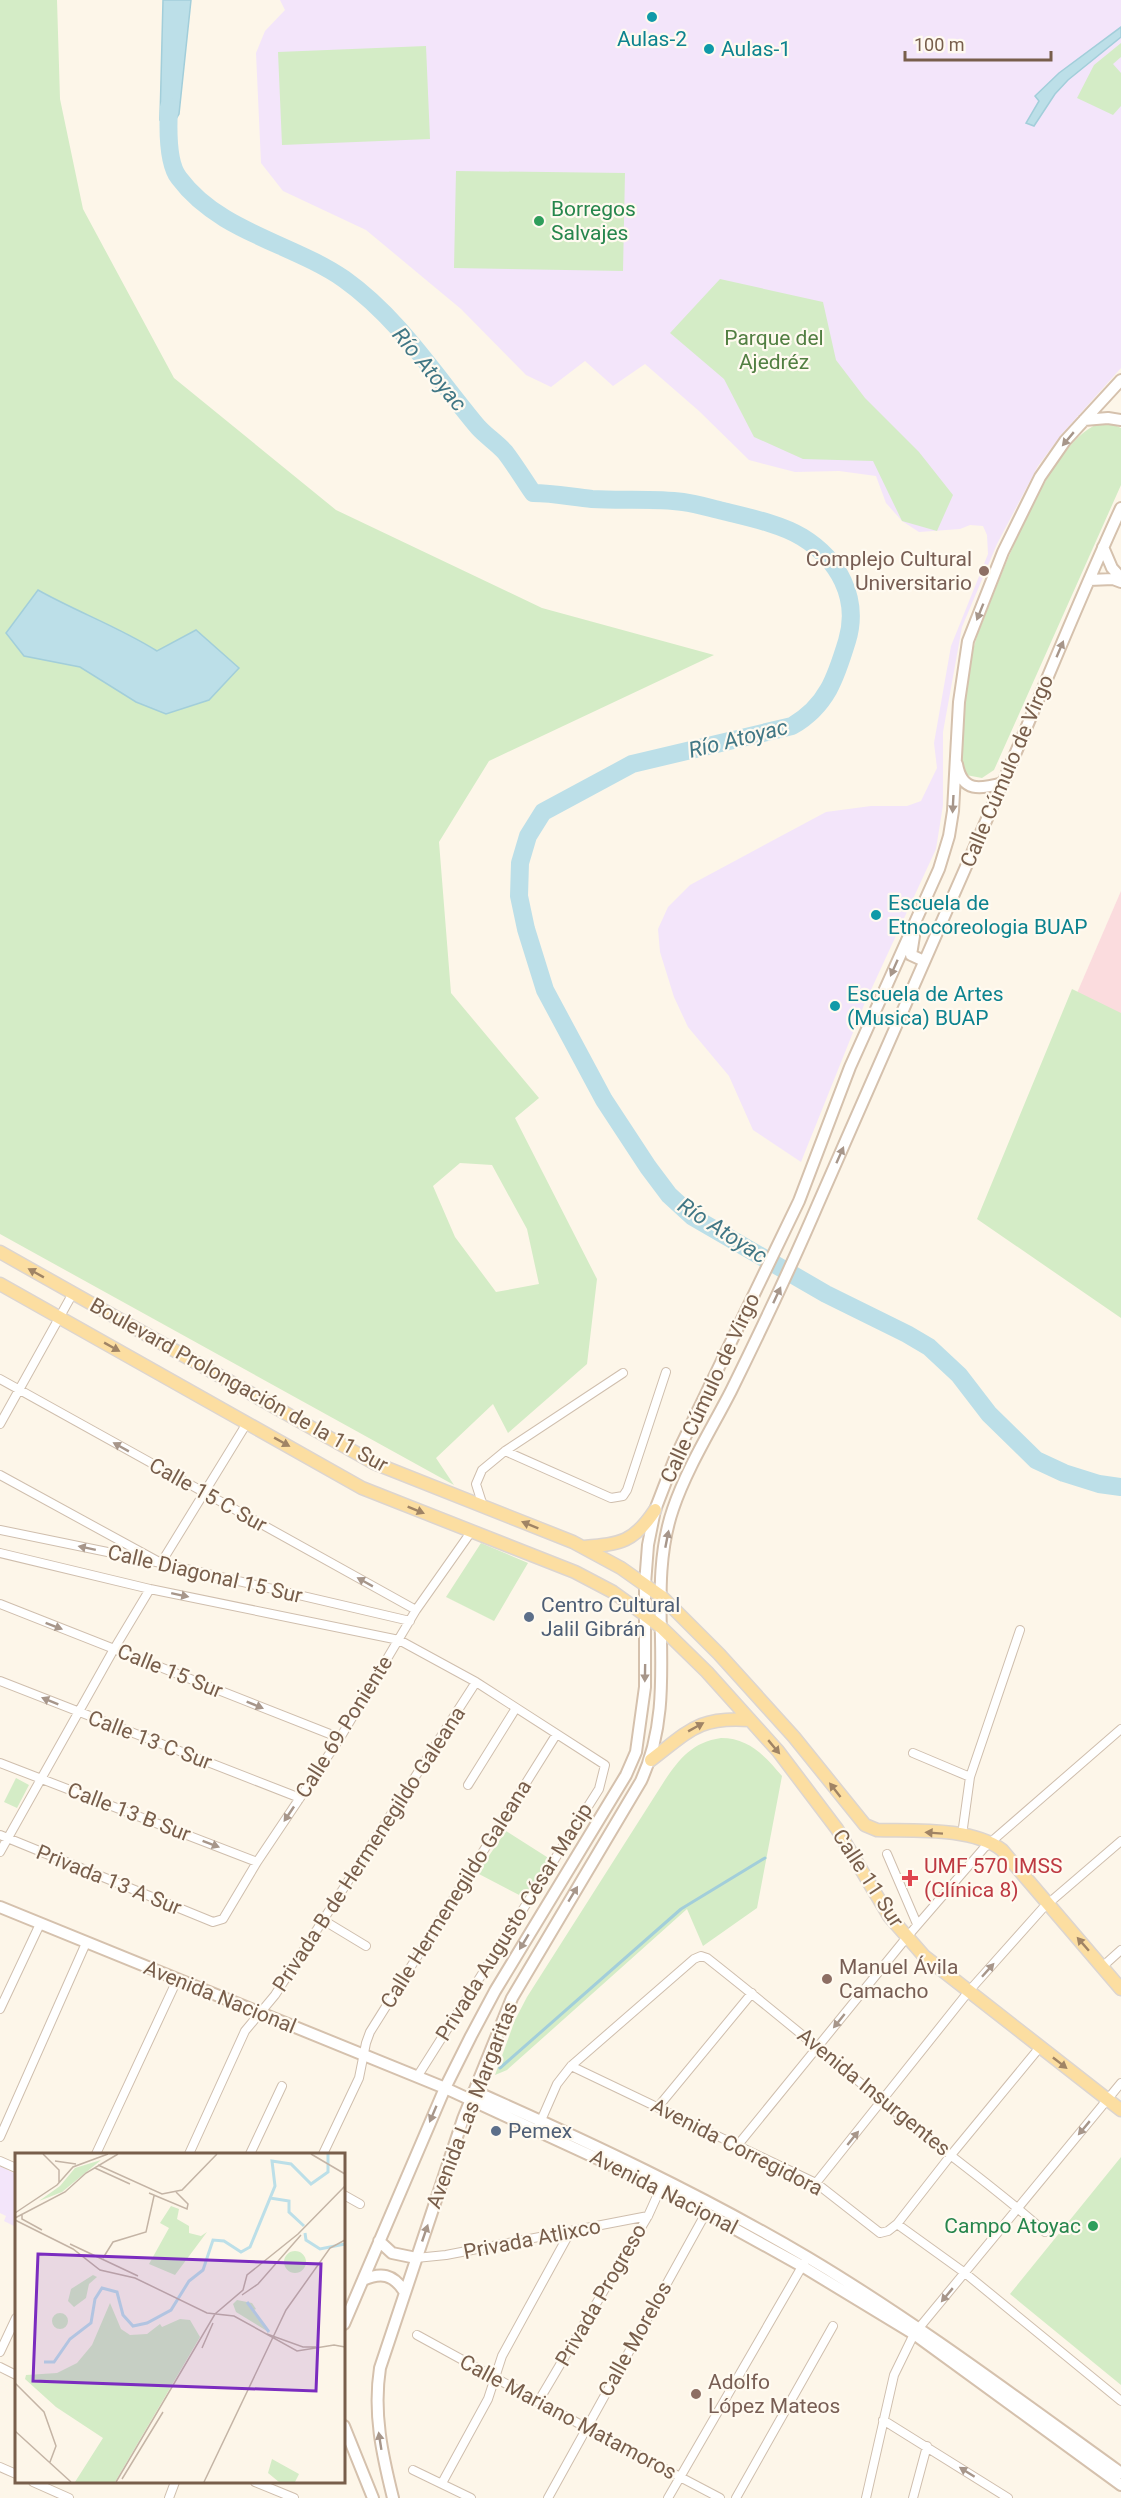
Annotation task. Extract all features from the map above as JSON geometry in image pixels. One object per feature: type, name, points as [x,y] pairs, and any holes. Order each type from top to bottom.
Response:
[{"type":"main road","name":"Calle Cúmulo de Virgo","points":[[645,1615],[648,1545],[655,1510],[675,1458],[799,1201],[850,1067],[939,869],[949,836],[953,811],[958,702],[968,641],[1004,552],[1040,477],[1065,441],[1121,380]]},
{"type":"main road","points":[[1084,420],[1108,418],[1121,420]]},
{"type":"main road","name":"Calle Cúmulo de Virgo","points":[[662,1597],[665,1545],[672,1512],[687,1475],[752,1348],[816,1209],[1121,508]]},
{"type":"main road","points":[[1103,547],[1121,580]]},
{"type":"main road","points":[[1089,580],[1121,580]]},
{"type":"main road","points":[[955,749],[958,771],[963,781],[970,787],[979,788],[1003,783]]},
{"type":"main road","points":[[918,915],[910,951],[915,957],[924,961]]},
{"type":"main road","name":"Boulevard Prolongación de la 11 Sur","points":[[0,1252],[374,1463],[584,1547],[645,1584]]},
{"type":"main road","name":"Boulevard Prolongación de la 11 Sur","points":[[0,1284],[362,1488],[575,1572],[613,1592],[645,1615]]},
{"type":"main road","points":[[584,1547],[624,1542],[636,1534],[655,1510]]},
{"type":"main road","name":"Calle 11 Sur","points":[[645,1584],[662,1597],[719,1654],[794,1737],[865,1825],[877,1830],[962,1835],[1002,1850],[1121,1989]]},
{"type":"main road","name":"Avenida Las Margaritas","points":[[393,2498],[380,2444],[376,2407],[380,2368],[404,2291],[472,2095],[512,1998],[642,1781],[651,1760],[662,1688],[662,1597]]},
{"type":"main road","name":"Calle 11 Sur","points":[[645,1615],[662,1628],[707,1672],[778,1751],[837,1829],[889,1916],[924,1956],[1121,2110]]},
{"type":"main road","name":"Avenida Las Margaritas","points":[[345,2322],[444,2088],[495,1991],[629,1768],[636,1752],[645,1687],[645,1615]]},
{"type":"main road","points":[[707,1672],[719,1654]]},
{"type":"main road","points":[[651,1760],[703,1723],[724,1718],[750,1720]]},
{"type":"main road","name":"Avenida Nacional","points":[[0,1906],[444,2088],[472,2095],[663,2183],[804,2261],[917,2331],[1121,2473]]},
{"type":"main road","points":[[379,2241],[392,2253],[416,2258]]},
{"type":"main road","points":[[363,2280],[384,2275],[395,2279],[404,2291]]},
{"type":"main road","name":"Avenida Nacional","points":[[917,2331],[1121,2485]]},
{"type":"main road","points":[[345,2428],[373,2498]]},
{"type":"street","points":[[0,1424],[73,1293]]},
{"type":"street","points":[[505,1451],[611,1498],[623,1496],[627,1490],[666,1372]]},
{"type":"street","points":[[483,1506],[476,1484],[478,1476],[505,1451],[623,1373]]},
{"type":"street","name":"Calle 15 C Sur","points":[[0,1379],[416,1610]]},
{"type":"street","points":[[0,1475],[161,1563],[247,1423]]},
{"type":"street","name":"Calle Diagonal 15 Sur","points":[[0,1530],[161,1563],[410,1621]]},
{"type":"street","name":"Calle 69 Poniente","points":[[218,1922],[223,1919],[340,1738],[416,1610],[471,1532]]},
{"type":"street","name":"Calle Diagonal 15 Sur","points":[[0,1553],[150,1589],[399,1640],[476,1682],[605,1765]]},
{"type":"street","points":[[0,1852],[4,1837],[41,1778],[150,1589]]},
{"type":"street","name":"Calle 15 Sur","points":[[0,1604],[340,1738]]},
{"type":"street","points":[[962,1835],[970,1777],[1020,1630]]},
{"type":"street","name":"Calle 13 C Sur","points":[[0,1681],[300,1798]]},
{"type":"street","name":"Privada B de Hermenegildo Galeana","points":[[189,2153],[244,2031],[275,1995],[476,1682]]},
{"type":"street","points":[[468,1785],[516,1708]]},
{"type":"street","points":[[737,2146],[906,1937],[988,1845],[1121,1729]]},
{"type":"street","name":"Calle Hermenegildo Galeana","points":[[323,2153],[359,2078],[370,2032],[556,1735]]},
{"type":"street","points":[[913,1753],[970,1777]]},
{"type":"street","name":"Calle 13 B Sur","points":[[0,1763],[258,1862]]},
{"type":"street","name":"Privada Augusto César Macip","points":[[417,2077],[598,1789],[605,1765]]},
{"type":"street","name":"Privada 13 A Sur","points":[[4,1837],[213,1922],[218,1922]]},
{"type":"street","points":[[816,2183],[969,1991],[1048,1904],[1121,1841]]},
{"type":"street","points":[[887,1854],[917,1924]]},
{"type":"street","points":[[322,1920],[366,1946]]},
{"type":"street","points":[[0,2009],[40,1924]]},
{"type":"street","points":[[0,2137],[86,1943]]},
{"type":"street","points":[[1102,1966],[1121,1950]]},
{"type":"street","name":"Avenida Insurgentes","points":[[572,2066],[694,1959],[701,1956],[707,1958],[1018,2207],[1045,2232]]},
{"type":"street","points":[[96,2153],[177,1980]]},
{"type":"street","points":[[658,2107],[752,1994]]},
{"type":"street","points":[[1040,2047],[897,2224],[965,2272],[1121,2401]]},
{"type":"street","points":[[538,2126],[557,2084],[572,2066]]},
{"type":"street","name":"Avenida Corregidora","points":[[572,2066],[816,2183],[880,2233],[888,2231],[897,2224]]},
{"type":"street","points":[[866,2498],[894,2375],[917,2331],[1121,2083]]},
{"type":"street","points":[[250,2153],[282,2086]]},
{"type":"street","points":[[0,2160],[15,2168]]},
{"type":"street","name":"Privada Progreso","points":[[538,2402],[648,2216],[663,2183]]},
{"type":"street","points":[[345,2196],[360,2204]]},
{"type":"street","name":"Calle Morelos","points":[[548,2498],[585,2427],[709,2208]]},
{"type":"street","name":"Privada Atlixco","points":[[416,2258],[446,2255],[648,2216]]},
{"type":"street","points":[[442,2483],[488,2399],[502,2356],[570,2232]]},
{"type":"street","points":[[668,2498],[804,2261]]},
{"type":"street","points":[[0,2352],[15,2320]]},
{"type":"street","points":[[736,2498],[833,2326]]},
{"type":"street","name":"Calle Mariano Matamoros","points":[[417,2335],[720,2498]]},
{"type":"street","points":[[0,2367],[15,2374]]},
{"type":"street","points":[[883,2420],[1008,2498]]},
{"type":"street","points":[[913,2498],[927,2446]]},
{"type":"street","points":[[0,2467],[15,2474]]},
{"type":"street","points":[[413,2470],[471,2498]]},
{"type":"street","points":[[37,2483],[69,2498]]},
{"type":"street","points":[[169,2498],[174,2483]]},
{"type":"street","points":[[260,2483],[294,2498]]},
{"type":"shaded area","name":"Complejo Cultural Universitario","points":[[280,0],[1121,0],[1121,368],[1061,435],[1038,466],[997,544],[962,627],[943,732],[943,805],[936,849],[864,1005],[801,1162],[753,1130],[729,1076],[688,1027],[674,997],[660,952],[658,929],[668,907],[690,885],[826,812],[871,806],[907,806],[921,801],[937,768],[934,743],[951,646],[988,554],[987,535],[983,526],[970,525],[960,529],[919,532],[902,521],[886,503],[876,476],[839,471],[795,472],[749,460],[699,411],[645,364],[613,386],[585,361],[551,387],[526,375],[461,309],[366,230],[283,191],[261,163],[256,53],[265,31],[285,10]]},
{"type":"shaded area","points":[[1121,891],[1121,1014],[1077,993]]},
{"type":"shaded area","points":[[0,2166],[15,2174],[15,2226],[4,2221],[6,2216],[0,2213]]},
{"type":"green space","points":[[0,0],[57,0],[60,99],[83,209],[174,378],[336,510],[542,608],[714,655],[489,761],[439,842],[451,993],[539,1098],[515,1118],[597,1279],[587,1364],[508,1433],[493,1404],[436,1458],[454,1485],[0,1234]],"holes":[[[460,1163],[492,1165],[527,1229],[539,1284],[496,1292],[455,1237],[433,1186]]]},
{"type":"green space","points":[[1121,43],[1121,57],[1113,64],[1121,73],[1121,106],[1113,115],[1077,98],[1094,65]]},
{"type":"green space","points":[[426,46],[430,139],[282,145],[278,52]]},
{"type":"green space","name":"Borregos Salvajes","points":[[456,171],[625,173],[623,271],[454,268]]},
{"type":"green space","name":"Parque del Ajedréz","points":[[720,279],[823,302],[836,360],[865,398],[919,452],[953,495],[937,531],[902,521],[873,461],[803,459],[754,437],[724,379],[670,333]]},
{"type":"green space","points":[[1102,423],[1110,423],[1121,428],[1121,485],[994,770],[982,778],[966,775],[960,762],[963,708],[970,660],[977,636],[1011,551],[1044,483],[1063,455],[1082,434]]},
{"type":"green space","points":[[1072,989],[1121,1013],[1121,1318],[977,1219]]},
{"type":"green space","points":[[481,1543],[528,1563],[494,1621],[446,1597]]},
{"type":"green space","points":[[721,1738],[740,1741],[748,1745],[763,1755],[782,1776],[757,1908],[703,1946],[687,1909],[507,2070],[495,2075],[515,2020],[527,1997],[665,1780],[688,1752],[703,1743]]},
{"type":"green space","points":[[16,1778],[29,1785],[17,1808],[4,1802]]},
{"type":"green space","points":[[506,1831],[550,1859],[525,1898],[477,1873]]},
{"type":"green space","name":"Campo Atoyac","points":[[1121,2157],[1121,2385],[1010,2294]]},
{"type":"water","points":[[163,0],[191,0],[179,114],[168,132],[160,120]]},
{"type":"water","points":[[1121,27],[1121,37],[1068,80],[1055,94],[1034,126],[1026,123],[1039,101],[1035,96],[1059,73]]},
{"type":"water","points":[[38,590],[128,634],[157,651],[196,630],[239,668],[209,700],[166,714],[136,702],[80,667],[24,656],[6,633]]},
{"type":"waterway","name":"Río Atoyac","points":[[169,107],[169,144],[172,163],[179,178],[195,196],[214,212],[324,267],[364,295],[416,349],[478,427],[505,452],[533,493],[592,499],[683,502],[743,516],[794,532],[815,546],[835,568],[848,595],[851,610],[850,625],[839,667],[822,700],[804,718],[792,726],[632,764],[543,812],[528,836],[520,863],[519,896],[526,929],[545,990],[604,1100],[669,1195],[693,1217],[826,1294],[929,1347],[959,1375],[989,1414],[1036,1460],[1064,1473],[1099,1484],[1121,1487]]},
{"type":"waterway","points":[[500,2068],[681,1909],[765,1858]]},
{"type":"place","name":"Aulas-2","points":[[652,17]]},
{"type":"place","name":"Aulas-1","points":[[709,49]]},
{"type":"place","name":"Borregos Salvajes","points":[[539,221]]},
{"type":"place","name":"Complejo Cultural Universitario","points":[[984,571]]},
{"type":"place","name":"Escuela de Etnocoreologia BUAP","points":[[876,915]]},
{"type":"place","name":"Escuela de Artes (Musica) BUAP","points":[[835,1006]]},
{"type":"place","name":"Centro Cultural Jalil Gibrán","points":[[529,1617]]},
{"type":"place","name":"UMF 570 IMSS (Clínica 8)","points":[[910,1878]]},
{"type":"place","name":"Manuel Ávila Camacho","points":[[827,1979]]},
{"type":"place","name":"Pemex","points":[[496,2131]]},
{"type":"place","name":"Campo Atoyac","points":[[1093,2226]]},
{"type":"place","name":"Adolfo López Mateos","points":[[696,2394]]}]
